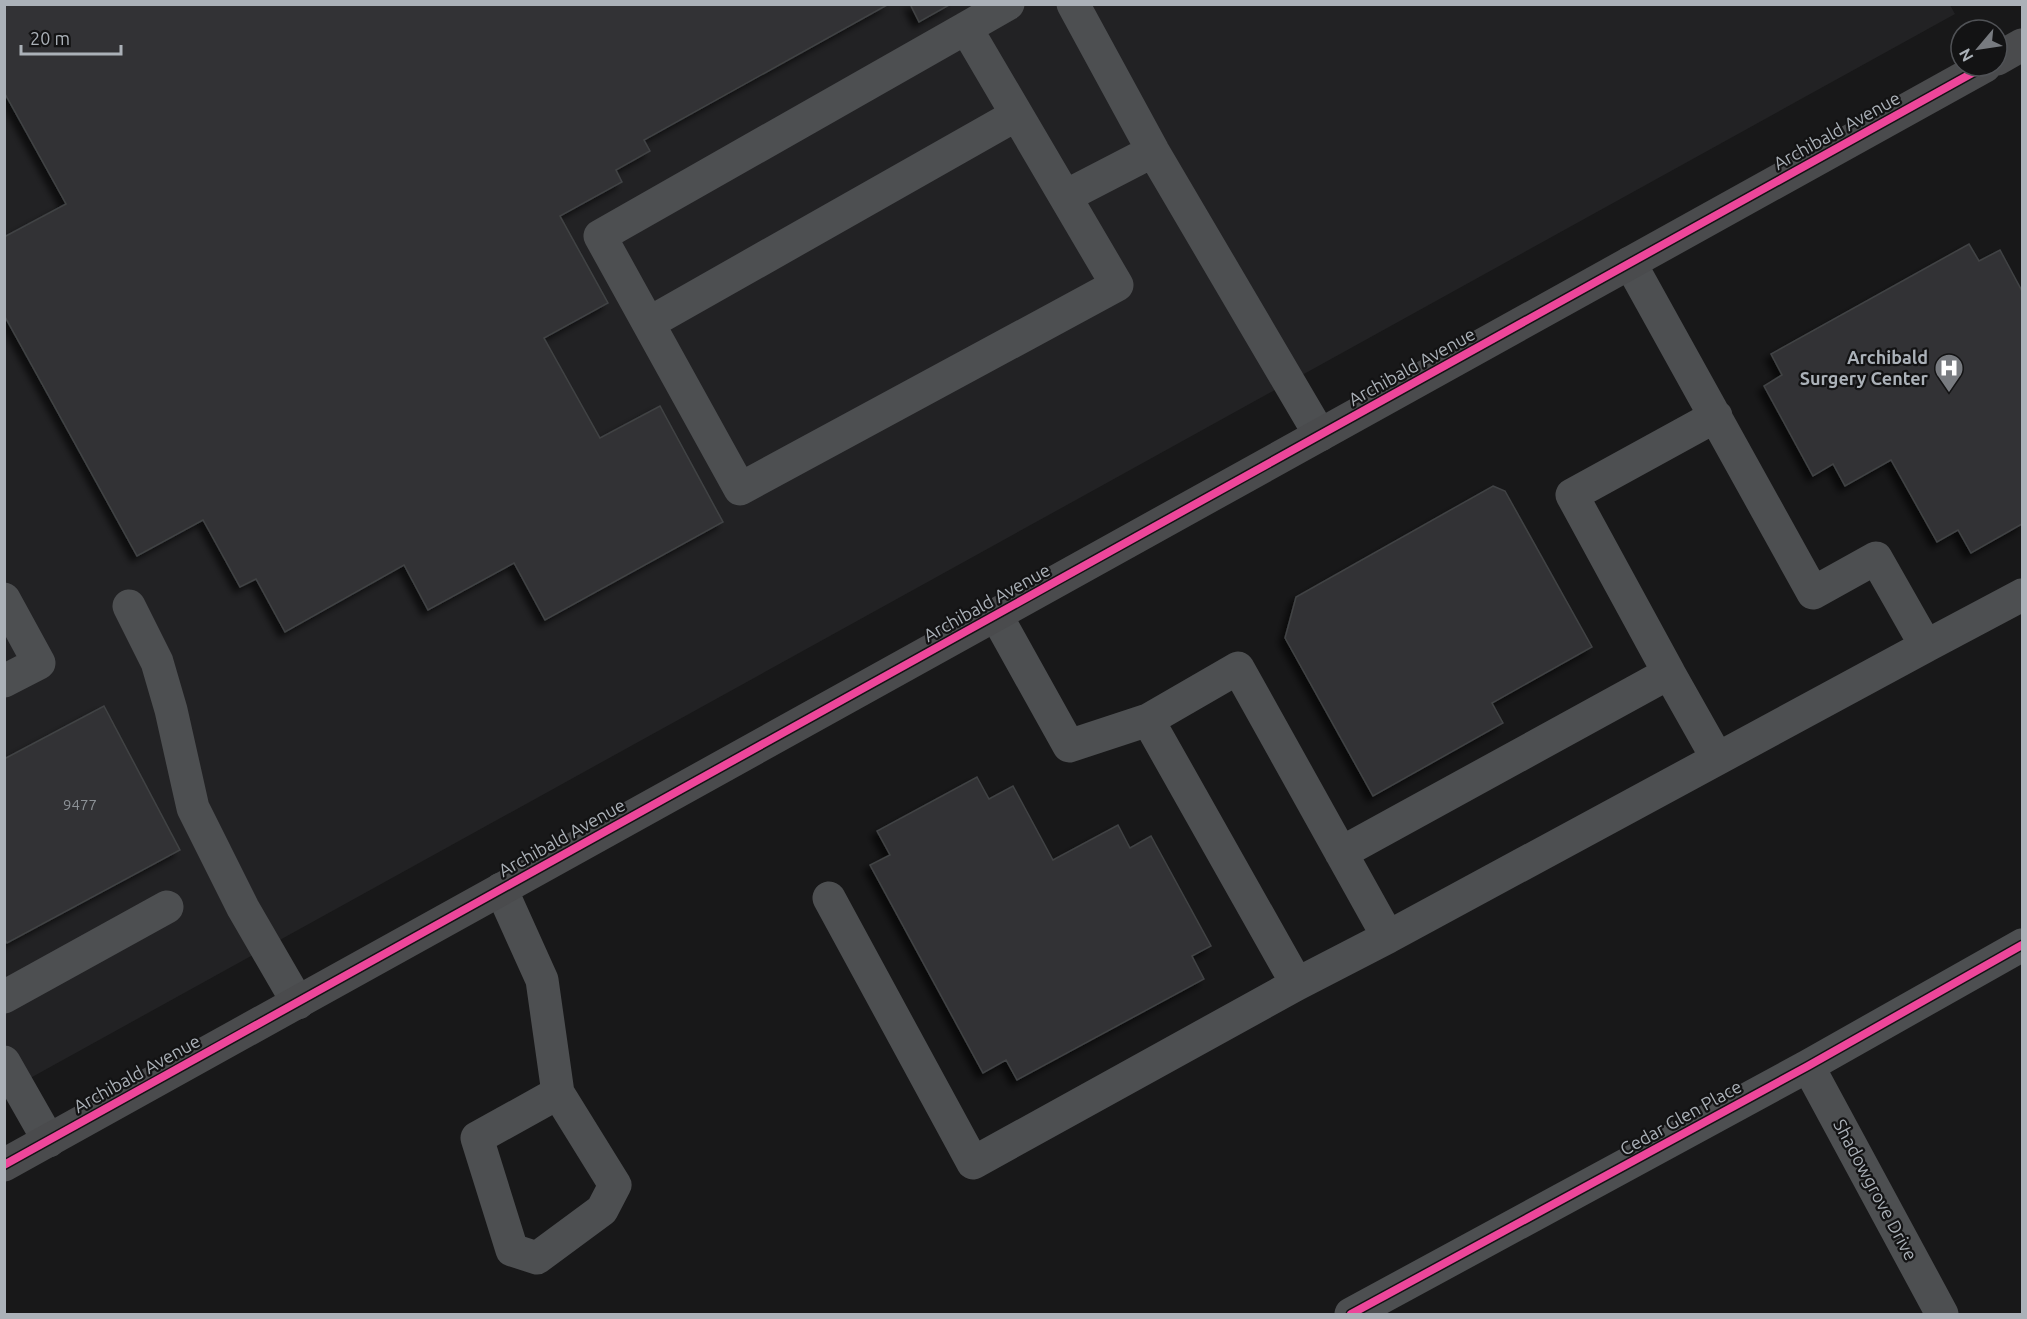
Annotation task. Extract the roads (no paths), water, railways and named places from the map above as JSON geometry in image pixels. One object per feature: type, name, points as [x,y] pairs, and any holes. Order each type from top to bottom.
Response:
[{"type":"main road","name":"Archibald Avenue","points":[[4,1165],[1963,78]]},
{"type":"street","points":[[966,28],[1117,285],[740,489],[600,236],[1008,4]]},
{"type":"street","points":[[1073,4],[1153,151],[1320,435]]},
{"type":"street","points":[[649,323],[1016,115]]},
{"type":"street","points":[[1066,196],[1153,151]]},
{"type":"street","points":[[1630,264],[1813,593],[1876,558],[1926,646]]},
{"type":"street","points":[[1716,416],[1572,495],[1717,759]]},
{"type":"street","points":[[829,898],[973,1163],[1297,984],[2022,596]]},
{"type":"street","points":[[4,599],[39,663],[4,681]]},
{"type":"street","points":[[129,606],[157,662],[171,710],[193,808],[243,908],[298,1003]]},
{"type":"street","points":[[996,615],[1069,746],[1148,720],[1238,668],[1388,937]]},
{"type":"street","points":[[1341,853],[1669,673]]},
{"type":"street","points":[[1148,720],[1297,984]]},
{"type":"street","points":[[501,889],[542,980],[558,1093],[615,1185],[602,1210],[537,1258],[512,1250],[477,1138],[558,1093]]},
{"type":"street","points":[[4,997],[167,907]]},
{"type":"street","name":"Cedar Glen Place","points":[[1352,1314],[1808,1066],[2022,945]]},
{"type":"street","points":[[4,1062],[49,1141]]},
{"type":"street","name":"Shadowgrove Drive","points":[[1808,1066],[1942,1314]]},
{"type":"place","name":"Archibald Surgery Center","points":[[1949,394]]}]
